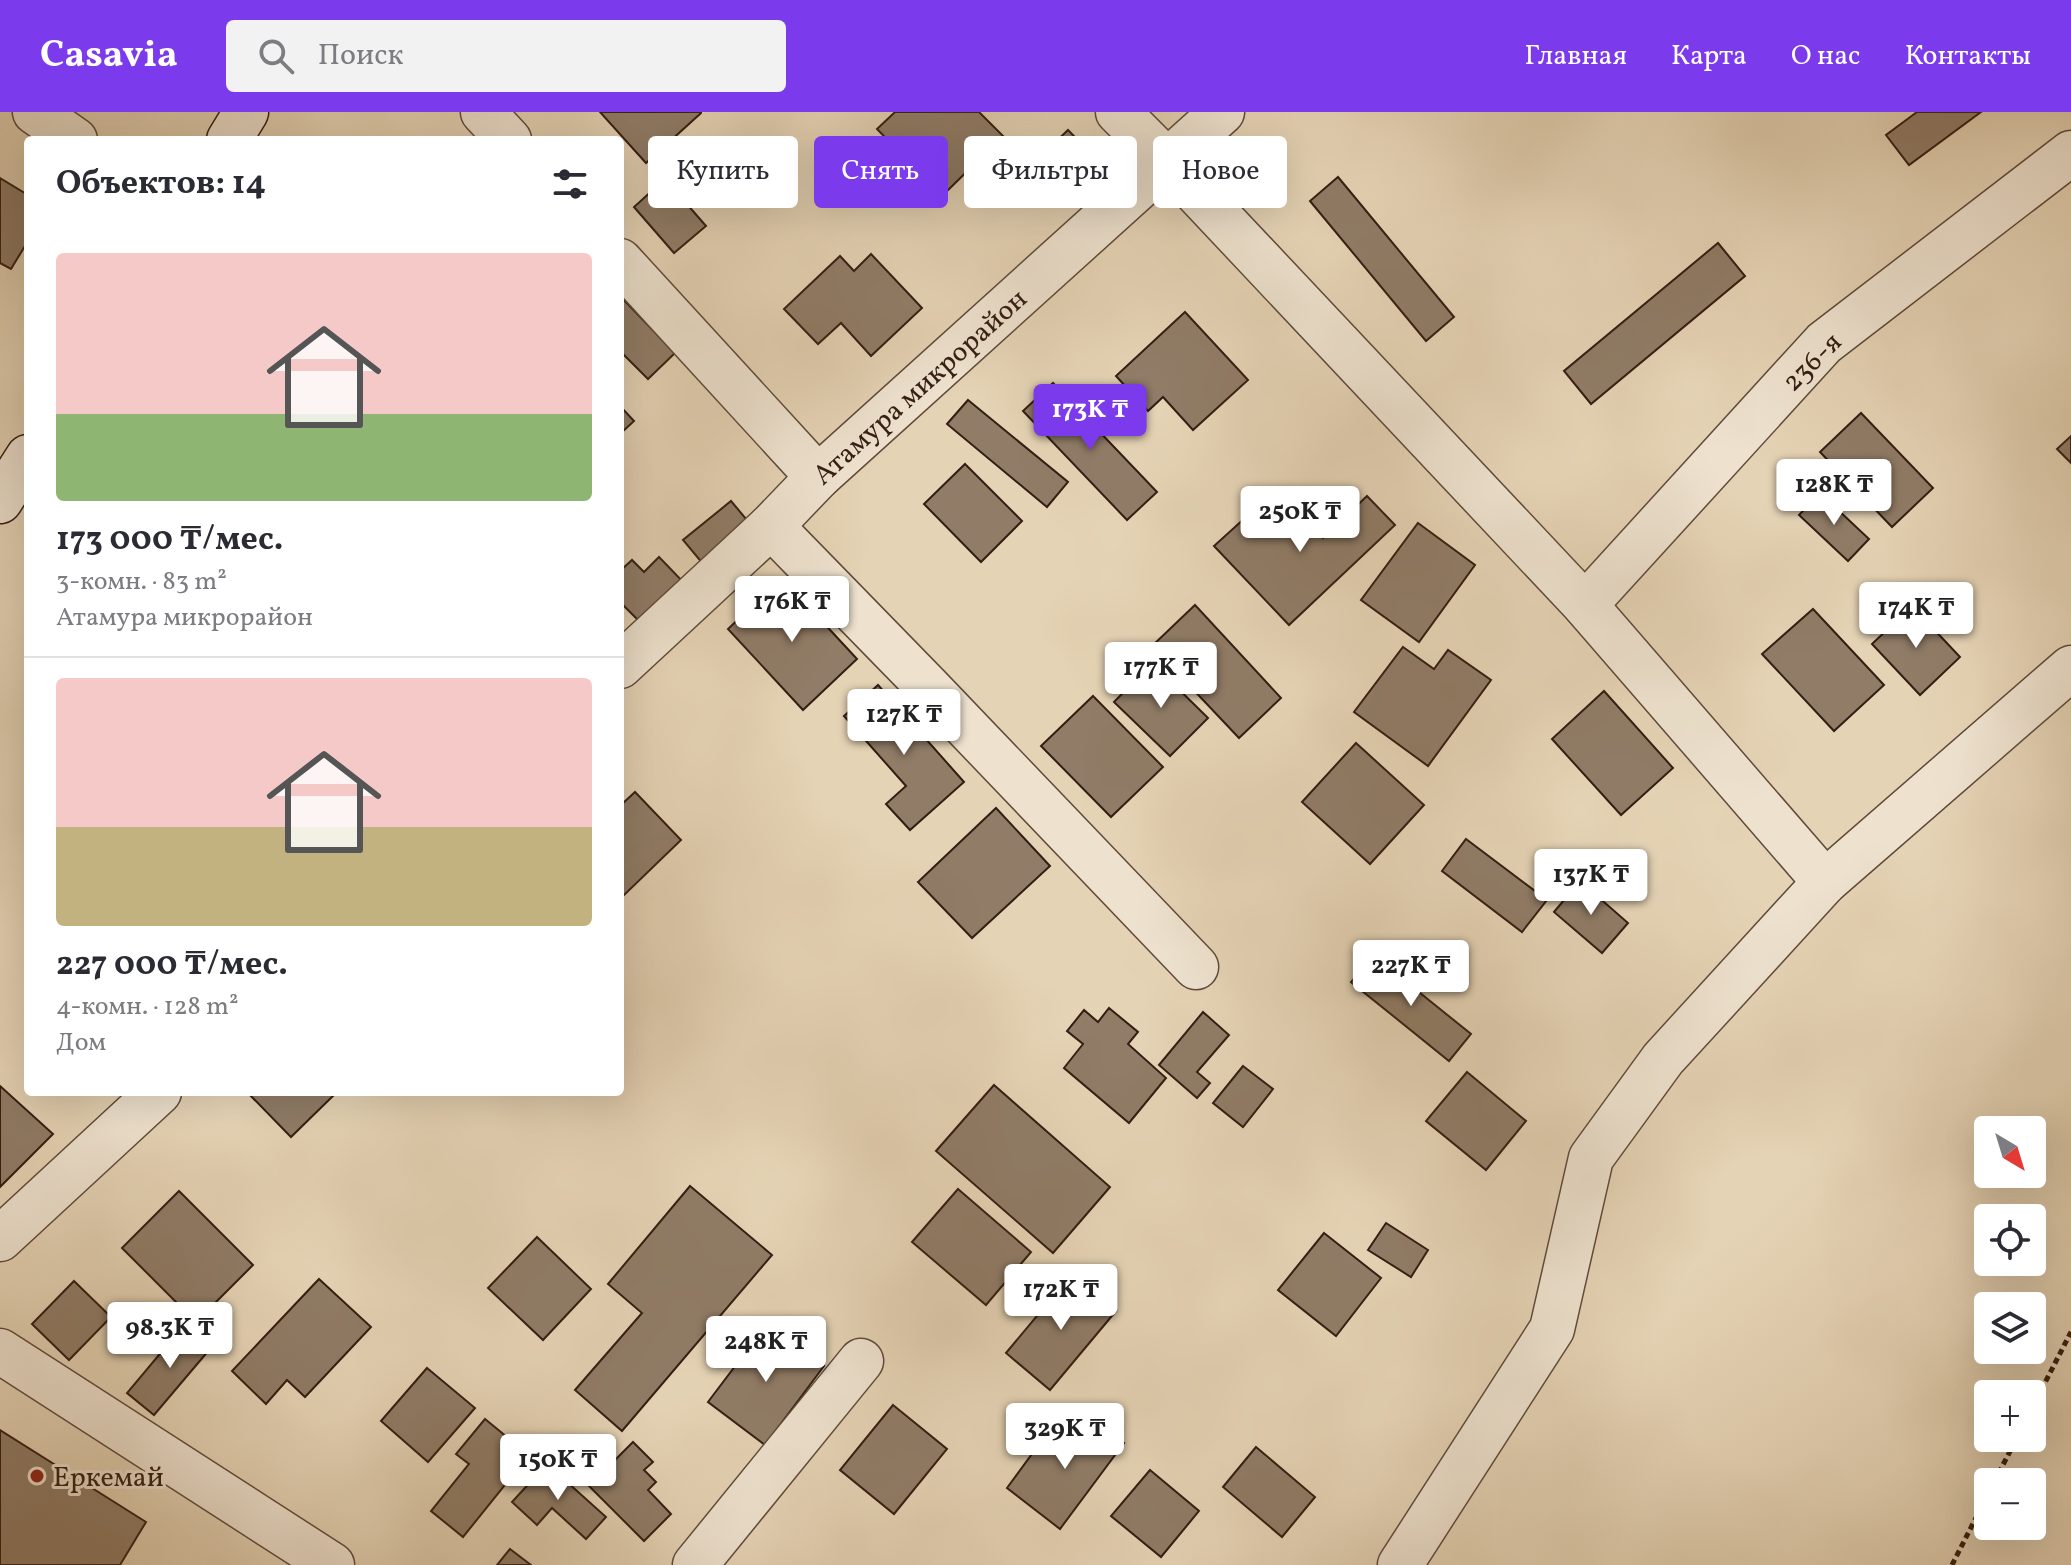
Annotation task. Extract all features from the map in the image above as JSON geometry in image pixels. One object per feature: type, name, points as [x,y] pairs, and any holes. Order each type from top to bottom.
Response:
[{"type":"street","points":[[35,112],[69,136]]},
{"type":"street","points":[[231,136],[246,112]]},
{"type":"street","points":[[483,112],[505,136]]},
{"type":"street","points":[[1118,112],[1153,147]]},
{"type":"street","name":"Атамура микрорайон","points":[[1195,136],[1222,112]]},
{"type":"street","name":"236-я","points":[[1585,605],[1824,343],[2071,153]]},
{"type":"street","name":"Атамура микрорайон","points":[[624,662],[771,526],[818,477],[1153,174]]},
{"type":"street","points":[[1211,208],[1585,605],[1825,882]]},
{"type":"street","points":[[624,265],[818,477]]},
{"type":"street","points":[[0,501],[24,463]]},
{"type":"street","points":[[771,526],[1196,967]]},
{"type":"street","points":[[1400,1565],[1552,1329],[1591,1158],[1663,1059],[1825,882],[2071,668]]},
{"type":"street","points":[[0,1239],[155,1096]]},
{"type":"street","points":[[0,1351],[332,1565]]},
{"type":"street","points":[[695,1565],[861,1361]]},
{"type":"path","points":[[2046,1381],[2071,1332]]},
{"type":"path","points":[[1952,1565],[1974,1522]]},
{"type":"building","points":[[600,112],[701,112],[676,136],[648,136],[646,163]]},
{"type":"building","points":[[895,112],[979,112],[1003,136],[964,136],[964,174],[948,190],[948,136],[884,136],[877,129]]},
{"type":"building","points":[[1917,112],[1981,112],[1909,165],[1886,135]]},
{"type":"building","points":[[1338,177],[1454,317],[1426,341],[1310,201]]},
{"type":"building","points":[[0,178],[24,193],[24,248],[11,269],[0,263]]},
{"type":"building","points":[[648,194],[648,208],[690,208],[706,226],[674,253],[634,207]]},
{"type":"building","points":[[1718,243],[1745,276],[1591,404],[1564,371]]},
{"type":"building","points":[[871,254],[922,308],[871,356],[841,323],[818,344],[784,309],[840,256],[854,271]]},
{"type":"building","points":[[624,300],[675,353],[648,379],[624,355]]},
{"type":"building","points":[[1185,312],[1248,380],[1193,430],[1163,397],[1148,411],[1116,376]]},
{"type":"building","points":[[1053,383],[1157,492],[1127,520],[1023,411]]},
{"type":"building","points":[[968,400],[1068,482],[1047,507],[947,424]]},
{"type":"building","points":[[624,410],[634,421],[624,430]]},
{"type":"building","points":[[1861,413],[1933,488],[1892,527],[1820,452]]},
{"type":"building","points":[[2071,436],[2071,463],[2057,449]]},
{"type":"building","points":[[965,464],[1022,521],[981,562],[924,504]]},
{"type":"building","points":[[1820,493],[1869,539],[1848,561],[1799,515]]},
{"type":"building","points":[[1367,496],[1395,525],[1289,625],[1214,546],[1256,508],[1275,527],[1295,508],[1323,538]]},
{"type":"building","points":[[731,501],[757,532],[709,571],[683,540]]},
{"type":"building","points":[[1418,523],[1475,565],[1419,642],[1361,600]]},
{"type":"building","points":[[659,557],[688,587],[647,629],[624,606],[624,567],[632,560],[644,572]]},
{"type":"building","points":[[782,578],[857,659],[803,710],[728,629]]},
{"type":"building","points":[[1195,605],[1281,698],[1239,738],[1152,646]]},
{"type":"building","points":[[1912,606],[1960,657],[1920,695],[1872,644]]},
{"type":"building","points":[[1813,609],[1884,685],[1834,731],[1762,654]]},
{"type":"building","points":[[1403,647],[1434,669],[1448,650],[1491,680],[1428,766],[1354,712]]},
{"type":"building","points":[[1152,663],[1208,718],[1170,756],[1114,702]]},
{"type":"building","points":[[878,685],[964,782],[910,830],[886,804],[906,786],[844,716]]},
{"type":"building","points":[[1604,691],[1673,768],[1621,815],[1552,739]]},
{"type":"building","points":[[1093,696],[1163,767],[1111,817],[1041,746]]},
{"type":"building","points":[[1356,743],[1424,805],[1370,864],[1302,802]]},
{"type":"building","points":[[635,792],[681,840],[624,895],[624,802]]},
{"type":"building","points":[[996,808],[1050,866],[972,938],[918,882]]},
{"type":"building","points":[[1466,839],[1547,900],[1522,932],[1442,871]]},
{"type":"building","points":[[1580,881],[1628,923],[1602,953],[1554,912]]},
{"type":"building","points":[[1373,955],[1471,1034],[1449,1061],[1351,982]]},
{"type":"building","points":[[1109,1008],[1138,1032],[1128,1044],[1166,1078],[1129,1123],[1064,1068],[1083,1044],[1067,1031],[1084,1010],[1098,1022]]},
{"type":"building","points":[[1203,1012],[1229,1035],[1197,1072],[1210,1083],[1197,1098],[1159,1065]]},
{"type":"building","points":[[1243,1066],[1273,1089],[1243,1127],[1213,1103]]},
{"type":"building","points":[[1467,1072],[1526,1121],[1486,1170],[1426,1121]]},
{"type":"building","points":[[994,1085],[1110,1187],[1053,1253],[936,1151]]},
{"type":"building","points":[[0,1086],[53,1134],[0,1187]]},
{"type":"building","points":[[251,1096],[333,1096],[291,1137]]},
{"type":"building","points":[[690,1186],[772,1255],[622,1431],[575,1390],[642,1313],[608,1284]]},
{"type":"building","points":[[958,1189],[1031,1252],[986,1305],[912,1242]]},
{"type":"building","points":[[179,1191],[253,1265],[196,1322],[122,1248]]},
{"type":"building","points":[[1386,1223],[1428,1250],[1411,1277],[1368,1250]]},
{"type":"building","points":[[1324,1233],[1381,1278],[1336,1336],[1278,1290]]},
{"type":"building","points":[[537,1237],[591,1289],[543,1340],[488,1288]]},
{"type":"building","points":[[1072,1274],[1116,1311],[1050,1390],[1006,1353]]},
{"type":"building","points":[[319,1279],[371,1327],[305,1397],[287,1380],[266,1404],[232,1371]]},
{"type":"building","points":[[74,1281],[111,1317],[69,1360],[32,1324]]},
{"type":"building","points":[[767,1324],[824,1366],[765,1445],[708,1402]]},
{"type":"building","points":[[195,1326],[215,1343],[154,1415],[127,1393],[174,1337],[181,1343]]},
{"type":"building","points":[[427,1368],[475,1408],[428,1462],[381,1421]]},
{"type":"building","points":[[893,1405],[947,1449],[894,1514],[840,1470]]},
{"type":"building","points":[[1091,1418],[1124,1443],[1060,1529],[1007,1488],[1051,1428],[1072,1444]]},
{"type":"building","points":[[485,1419],[529,1455],[463,1537],[431,1511],[469,1464],[456,1454]]},
{"type":"building","name":"Еркемай","points":[[0,1430],[146,1522],[120,1565],[0,1565]]},
{"type":"building","points":[[633,1442],[653,1462],[644,1470],[656,1482],[648,1490],[671,1514],[644,1541],[589,1486]]},
{"type":"building","points":[[1256,1447],[1315,1497],[1282,1537],[1223,1487]]},
{"type":"building","points":[[547,1464],[606,1517],[586,1539],[552,1508],[537,1525],[512,1502]]},
{"type":"building","points":[[1150,1470],[1199,1511],[1161,1557],[1111,1516]]},
{"type":"building","points":[[510,1549],[531,1565],[497,1565]]},
{"type":"place","name":"Еркемай","points":[[37,1476]]}]
